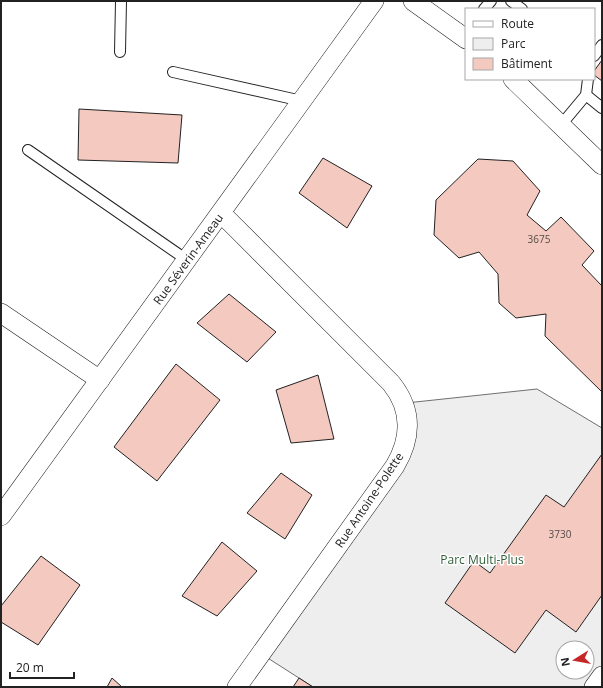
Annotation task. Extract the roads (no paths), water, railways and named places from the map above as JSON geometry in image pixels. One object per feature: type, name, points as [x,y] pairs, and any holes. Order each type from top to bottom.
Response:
[{"type":"street","name":"Rue Séverin-Ameau","points":[[1,516],[374,1]]},
{"type":"street","points":[[413,1],[465,35]]},
{"type":"street","points":[[514,80],[602,165]]},
{"type":"street","name":"Rue Antoine-Polette","points":[[221,213],[391,383],[403,402],[407,414],[408,425],[405,446],[395,466],[237,687]]},
{"type":"street","points":[[1,313],[100,380]]},
{"type":"street","points":[[594,687],[602,676]]},
{"type":"lane","points":[[120,1],[120,52]]},
{"type":"lane","points":[[511,1],[521,8]]},
{"type":"lane","points":[[595,55],[602,45]]},
{"type":"lane","points":[[173,72],[302,101]]},
{"type":"lane","points":[[561,125],[586,95],[588,80]]},
{"type":"lane","points":[[586,95],[602,108]]},
{"type":"lane","points":[[28,150],[187,260]]},
{"type":"park label","name":"Parc Multi-Plus","points":[[482,559]]}]
